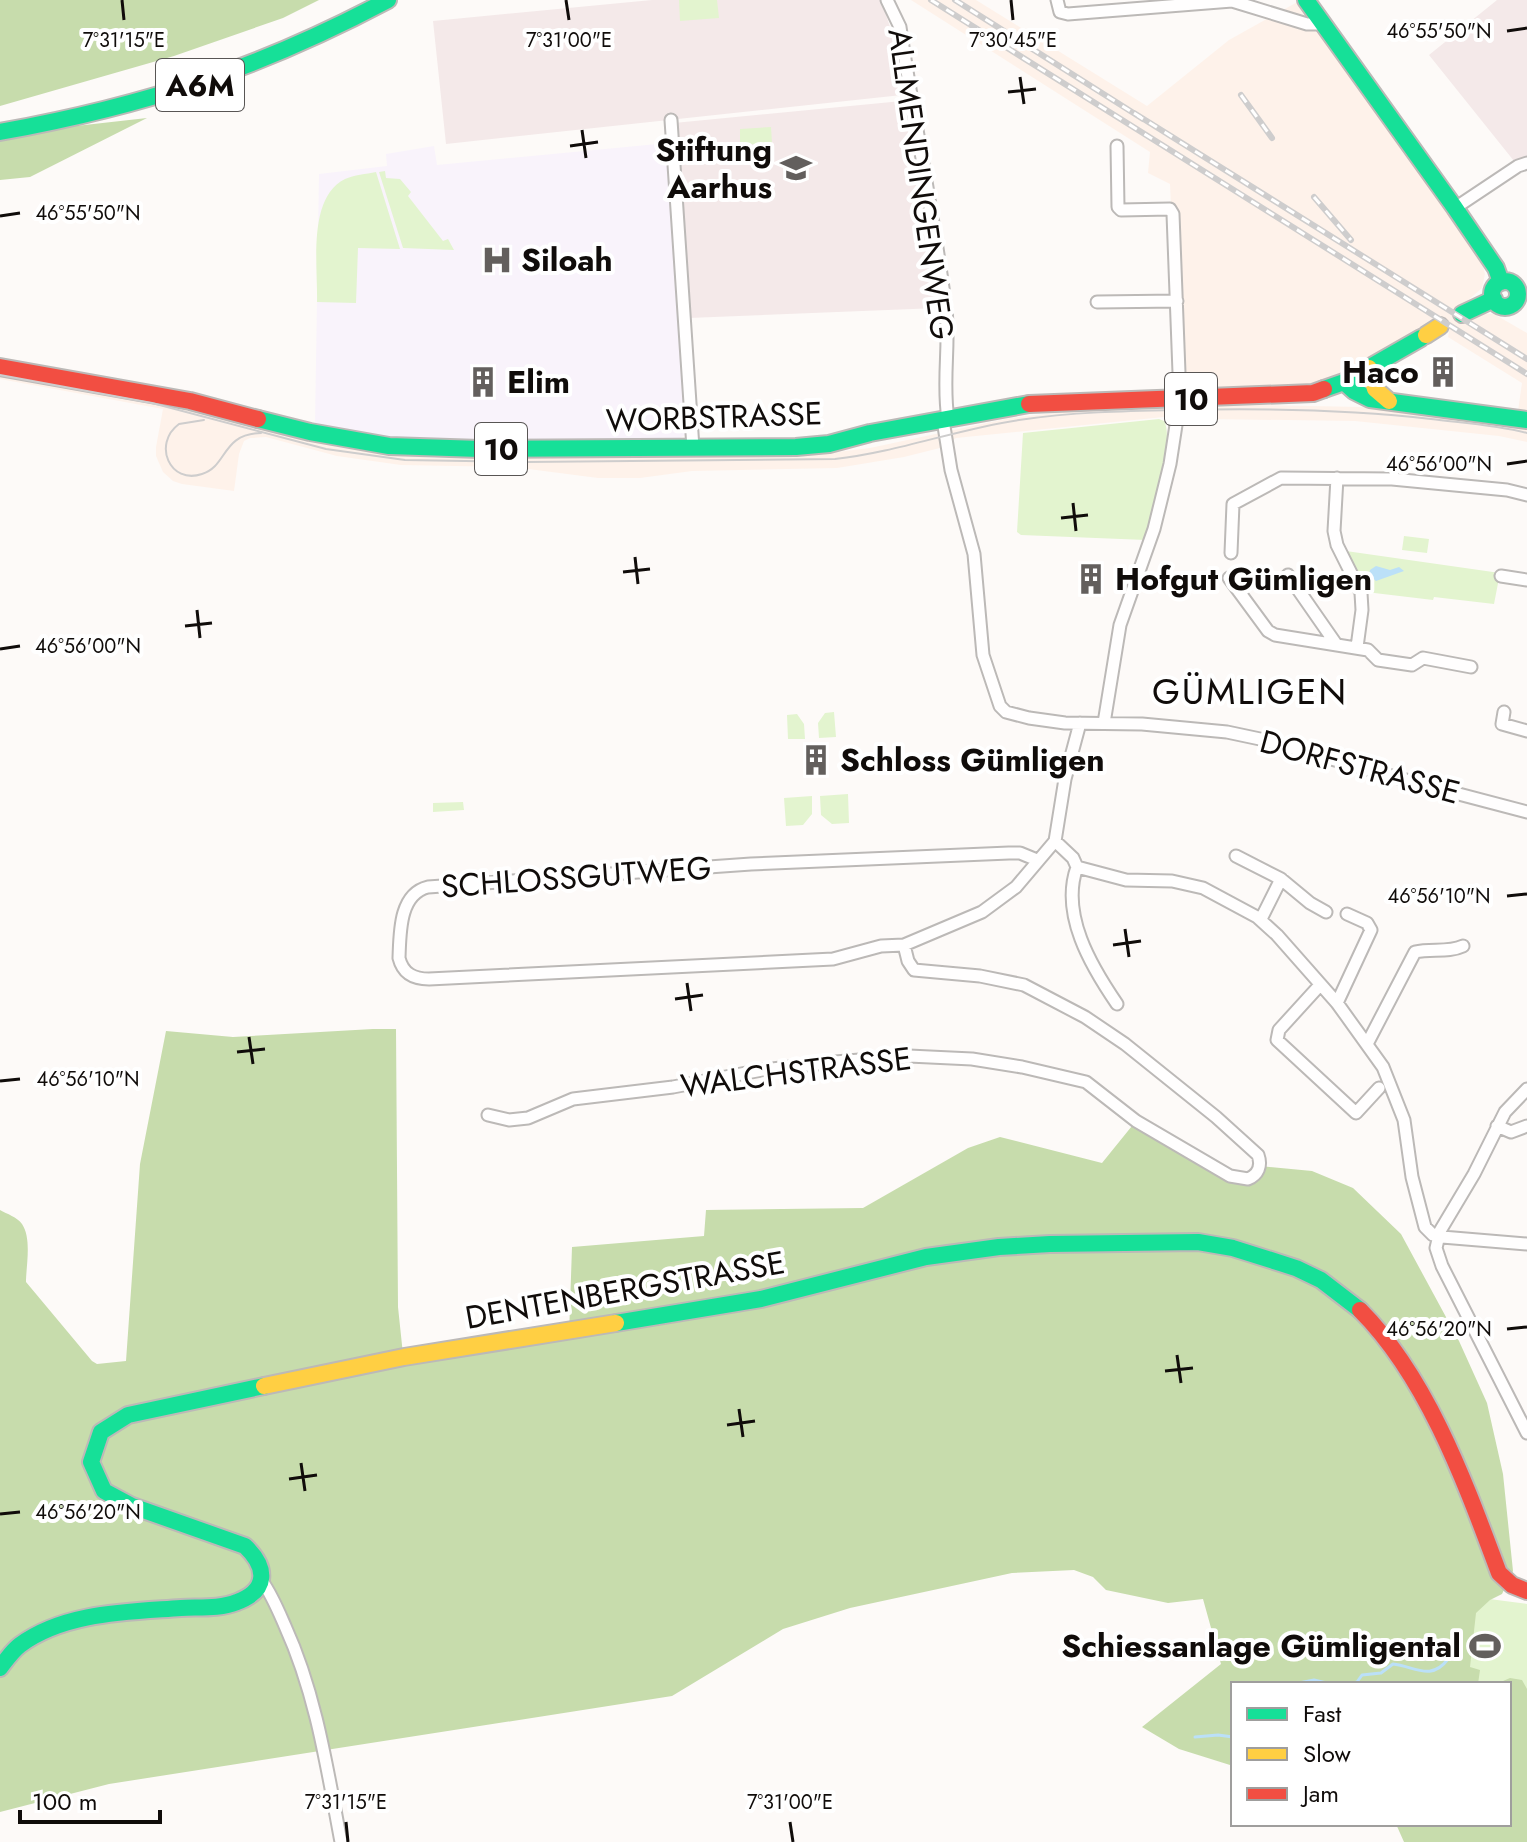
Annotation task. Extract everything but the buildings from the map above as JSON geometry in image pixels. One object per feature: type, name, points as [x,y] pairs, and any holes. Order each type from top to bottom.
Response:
[{"type":"main road","name":"A6M","points":[[0,125],[113,103],[198,79],[291,42],[373,0]]},
{"type":"main road","name":"A6M","points":[[0,132],[115,110],[210,82],[294,49],[388,0]]},
{"type":"main road","points":[[1306,0],[1455,208],[1496,268],[1501,282]]},
{"type":"main road","points":[[1501,282],[1512,283],[1522,292],[1508,306],[1501,306],[1494,299],[1495,287],[1501,282]]},
{"type":"main road","points":[[1462,314],[1494,299]]},
{"type":"main road","name":"WORBSTRASSE","points":[[0,367],[190,401],[310,432],[389,446],[480,449],[812,446],[1039,402],[1298,395],[1344,382],[1429,333]]},
{"type":"main road","points":[[1369,368],[1375,389],[1389,401]]},
{"type":"main road","points":[[1344,382],[1365,398],[1527,420]]},
{"type":"main road","name":"DENTENBERGSTRASSE","points":[[262,1581],[258,1561],[245,1546],[132,1506],[104,1491],[91,1462],[101,1432],[128,1415],[404,1357],[761,1299],[926,1257],[999,1247],[1177,1241],[1233,1248],[1296,1268],[1321,1280],[1351,1301],[1378,1328],[1401,1360],[1458,1463],[1499,1573],[1512,1585],[1527,1591]]},
{"type":"main road","points":[[0,1668],[20,1642],[57,1627],[124,1612],[233,1604],[253,1594],[262,1581]]},
{"type":"street","name":"ALLMENDINGENWEG","points":[[887,0],[900,27],[935,229],[947,326],[945,420],[953,480],[974,554],[983,655],[1003,709]]},
{"type":"street","points":[[1057,0],[1060,12],[1068,14],[1237,1],[1307,24],[1323,24]]},
{"type":"street","points":[[671,120],[693,448]]},
{"type":"street","points":[[1117,146],[1118,207],[1121,210],[1170,209],[1173,214],[1180,399]]},
{"type":"street","points":[[1455,208],[1527,163]]},
{"type":"street","points":[[1097,302],[1177,301]]},
{"type":"street","points":[[1104,723],[1120,625],[1154,529],[1176,425]]},
{"type":"street","points":[[1231,553],[1233,504],[1281,478],[1434,482],[1527,495]]},
{"type":"street","points":[[1337,478],[1334,531],[1337,545],[1361,593],[1357,647]]},
{"type":"street","points":[[1288,575],[1336,644]]},
{"type":"street","points":[[1501,576],[1527,580]]},
{"type":"street","points":[[1229,578],[1268,631],[1275,635],[1357,647],[1368,650],[1378,660],[1412,665],[1423,658],[1471,667]]},
{"type":"street","name":"DORFSTRASSE","points":[[1003,709],[1018,716],[1080,723],[1178,727],[1260,739],[1527,812]]},
{"type":"street","points":[[1504,712],[1502,724],[1527,731]]},
{"type":"street","points":[[904,945],[993,906],[1021,881],[1055,841],[1065,779],[1080,723]]},
{"type":"street","points":[[1055,841],[1073,858],[1077,867],[1074,897],[1079,934],[1086,953],[1117,1004]]},
{"type":"street","name":"SCHLOSSGUTWEG","points":[[904,945],[881,946],[814,962],[429,979],[411,976],[402,967],[399,958],[407,901],[416,892],[428,887],[751,864],[1009,853],[1020,853],[1037,860]]},
{"type":"street","points":[[1236,856],[1281,879],[1326,912]]},
{"type":"street","points":[[1077,867],[1126,880],[1172,881],[1203,888],[1261,919],[1337,1003],[1392,1086],[1404,1120],[1412,1177],[1425,1227],[1438,1236],[1527,1244]]},
{"type":"street","points":[[1261,919],[1281,879]]},
{"type":"street","points":[[1337,1003],[1371,930],[1367,923],[1347,914]]},
{"type":"street","name":"WALCHSTRASSE","points":[[488,1115],[509,1120],[528,1118],[573,1099],[673,1087],[762,1070],[909,1056],[972,1059],[1086,1082],[1136,1121],[1230,1176],[1248,1179],[1257,1172],[1260,1163],[1258,1155],[1226,1125],[1125,1044],[1085,1017],[1024,985],[980,976],[914,970],[909,965],[904,945]]},
{"type":"street","points":[[1367,1044],[1415,952],[1425,949],[1454,950],[1463,946]]},
{"type":"street","points":[[1320,985],[1279,1030],[1277,1040],[1356,1113],[1379,1088]]},
{"type":"street","points":[[1527,1089],[1505,1112],[1438,1236],[1436,1248],[1442,1266],[1527,1433]]},
{"type":"street","points":[[1497,1126],[1511,1132],[1527,1126]]},
{"type":"street","points":[[262,1581],[292,1641],[314,1705],[341,1842]]},
{"type":"shaded area","points":[[652,0],[881,0],[890,27],[902,95],[446,144],[433,21]]},
{"type":"shaded area","points":[[911,0],[976,0],[1147,106],[1229,40],[1301,0],[1437,184],[1483,266],[1482,288],[1466,302],[1463,313],[1494,314],[1527,333],[1527,415],[1518,411],[1522,383],[1448,337],[1449,332],[1430,320],[1369,368],[1344,382],[1180,399],[1170,184],[1148,173],[1150,152]]},
{"type":"shaded area","points":[[1497,0],[1527,0],[1527,166],[1518,166],[1429,55]]},
{"type":"shaded area","name":"Stiftung Aarhus","points":[[902,101],[924,213],[938,308],[689,318],[674,123]]},
{"type":"shaded area","name":"Siloah","points":[[668,143],[689,432],[679,439],[473,440],[383,437],[315,425],[319,174],[387,166],[386,154],[434,146],[437,165]]},
{"type":"shaded area","points":[[0,372],[165,401],[342,448],[433,458],[812,455],[870,448],[1010,418],[1073,411],[1206,404],[1362,407],[1500,423],[1527,428],[1527,442],[1499,436],[1355,421],[1206,419],[1203,413],[956,438],[940,448],[837,468],[692,471],[640,478],[598,478],[513,467],[401,465],[337,456],[266,437],[244,441],[234,491],[182,484],[163,472],[156,456],[156,447],[163,409],[0,379]]},
{"type":"green space","points":[[0,0],[319,0],[283,18],[174,56],[0,106]]},
{"type":"green space","points":[[679,0],[717,0],[719,18],[680,21]]},
{"type":"green space","points":[[147,118],[30,177],[0,180],[0,139],[58,128]]},
{"type":"green space","points":[[771,127],[772,143],[740,145],[740,129]]},
{"type":"green space","points":[[385,171],[386,178],[400,179],[411,192],[408,196],[443,241],[448,239],[454,250],[403,248],[379,172]]},
{"type":"green space","points":[[376,172],[400,249],[358,248],[356,303],[317,302],[317,234],[325,201],[333,188],[345,179]]},
{"type":"green space","points":[[1159,419],[1164,421],[1167,430],[1167,444],[1146,540],[1021,535],[1017,532],[1023,433]]},
{"type":"green space","points":[[1404,536],[1429,539],[1427,553],[1402,550]]},
{"type":"green space","points":[[1346,551],[1500,573],[1494,604],[1366,592]]},
{"type":"green space","points":[[834,712],[836,737],[819,738],[818,723],[825,713]]},
{"type":"green space","points":[[797,714],[804,724],[805,739],[788,739],[787,715]]},
{"type":"green space","points":[[848,794],[849,823],[832,824],[821,815],[820,796]]},
{"type":"green space","points":[[812,796],[812,814],[803,825],[786,826],[784,798]]},
{"type":"green space","points":[[463,802],[464,810],[433,812],[433,803]]},
{"type":"green space","points":[[396,1029],[398,1307],[404,1364],[569,1336],[572,1247],[704,1236],[706,1210],[863,1208],[968,1148],[1000,1137],[1102,1163],[1136,1121],[1243,1179],[1260,1166],[1312,1171],[1353,1188],[1401,1234],[1459,1341],[1487,1403],[1503,1474],[1513,1571],[1502,1594],[1476,1613],[1470,1667],[1480,1670],[1478,1682],[1231,1682],[1230,1765],[1179,1749],[1142,1727],[1221,1664],[1203,1599],[1168,1603],[1106,1590],[1093,1577],[1074,1570],[1012,1573],[850,1608],[783,1629],[672,1696],[109,1784],[0,1812],[0,1210],[17,1219],[25,1230],[28,1245],[26,1282],[92,1361],[97,1364],[126,1361],[140,1164],[166,1031],[233,1037]]},
{"type":"green space","points":[[1474,1597],[1527,1604],[1527,1714],[1511,1682],[1454,1682]]},
{"type":"green space","points":[[1510,1678],[1522,1680],[1527,1689],[1527,1842],[1404,1842],[1397,1826],[1511,1826],[1511,1682],[1501,1682]]},
{"type":"water","points":[[1376,566],[1390,570],[1399,567],[1404,571],[1376,581],[1369,575]]},
{"type":"waterway","points":[[1357,1682],[1362,1675],[1381,1673],[1393,1664],[1429,1671],[1442,1666],[1448,1659]]},
{"type":"waterway","points":[[1304,1682],[1322,1682]]},
{"type":"waterway","points":[[1195,1737],[1231,1737]]},
{"type":"tram line","points":[[0,375],[152,403],[326,449],[405,460],[835,459],[1019,420],[1137,411],[1336,411],[1467,423],[1527,433]]},
{"type":"tram line","points":[[204,420],[179,424],[171,432],[167,442],[168,461],[181,474],[191,476],[210,470],[232,444],[248,435],[261,433]]},
{"type":"railway","points":[[931,0],[1527,374]]},
{"type":"railway","points":[[955,0],[1143,119]]},
{"type":"railway","points":[[1241,95],[1272,138]]},
{"type":"railway","points":[[1134,113],[1527,359]]},
{"type":"railway","points":[[1314,197],[1351,240]]},
{"type":"traffic: fast","points":[[0,132],[103,110],[199,82],[293,46],[388,0]]},
{"type":"traffic: fast","points":[[1306,0],[1455,208],[1496,268],[1501,282]]},
{"type":"traffic: fast","points":[[1505,281],[1514,285],[1518,294],[1514,303],[1505,307],[1496,303],[1492,294],[1496,285],[1505,281]]},
{"type":"traffic: fast","points":[[1462,314],[1494,299]]},
{"type":"traffic: fast","points":[[1324,389],[1344,382],[1421,338]]},
{"type":"traffic: fast","points":[[1344,382],[1370,399],[1527,420]]},
{"type":"traffic: fast","points":[[258,419],[389,446],[480,449],[796,447],[829,444],[870,433],[1029,404]]},
{"type":"traffic: fast","points":[[616,1323],[761,1299],[926,1257],[1050,1244],[1198,1242],[1233,1248],[1296,1268],[1321,1280],[1360,1310]]},
{"type":"traffic: fast","points":[[0,1668],[20,1645],[57,1626],[119,1613],[224,1606],[255,1591],[261,1570],[245,1546],[132,1506],[104,1491],[91,1462],[101,1432],[128,1415],[264,1386]]},
{"type":"traffic: slow","points":[[1426,335],[1440,326]]},
{"type":"traffic: slow","points":[[1369,368],[1375,389],[1389,401]]},
{"type":"traffic: slow","points":[[264,1386],[404,1357],[616,1323]]},
{"type":"traffic: jam","points":[[0,367],[190,401],[258,419]]},
{"type":"traffic: jam","points":[[1029,404],[1313,393],[1324,389]]},
{"type":"traffic: jam","points":[[1360,1310],[1406,1367],[1443,1434],[1499,1573],[1512,1585],[1527,1591]]},
{"type":"place","name":"Stiftung Aarhus","points":[[796,168]]},
{"type":"place","name":"Siloah","points":[[497,260]]},
{"type":"place","name":"Haco","points":[[1443,372]]},
{"type":"place","name":"Elim","points":[[483,382]]},
{"type":"place","name":"Hofgut Gümligen","points":[[1091,579]]},
{"type":"place","name":"Schloss Gümligen","points":[[816,760]]},
{"type":"place","name":"Schiessanlage Gümligental","points":[[1485,1646]]},
{"type":"district","name":"GÜMLIGEN","points":[[1250,691]]}]
